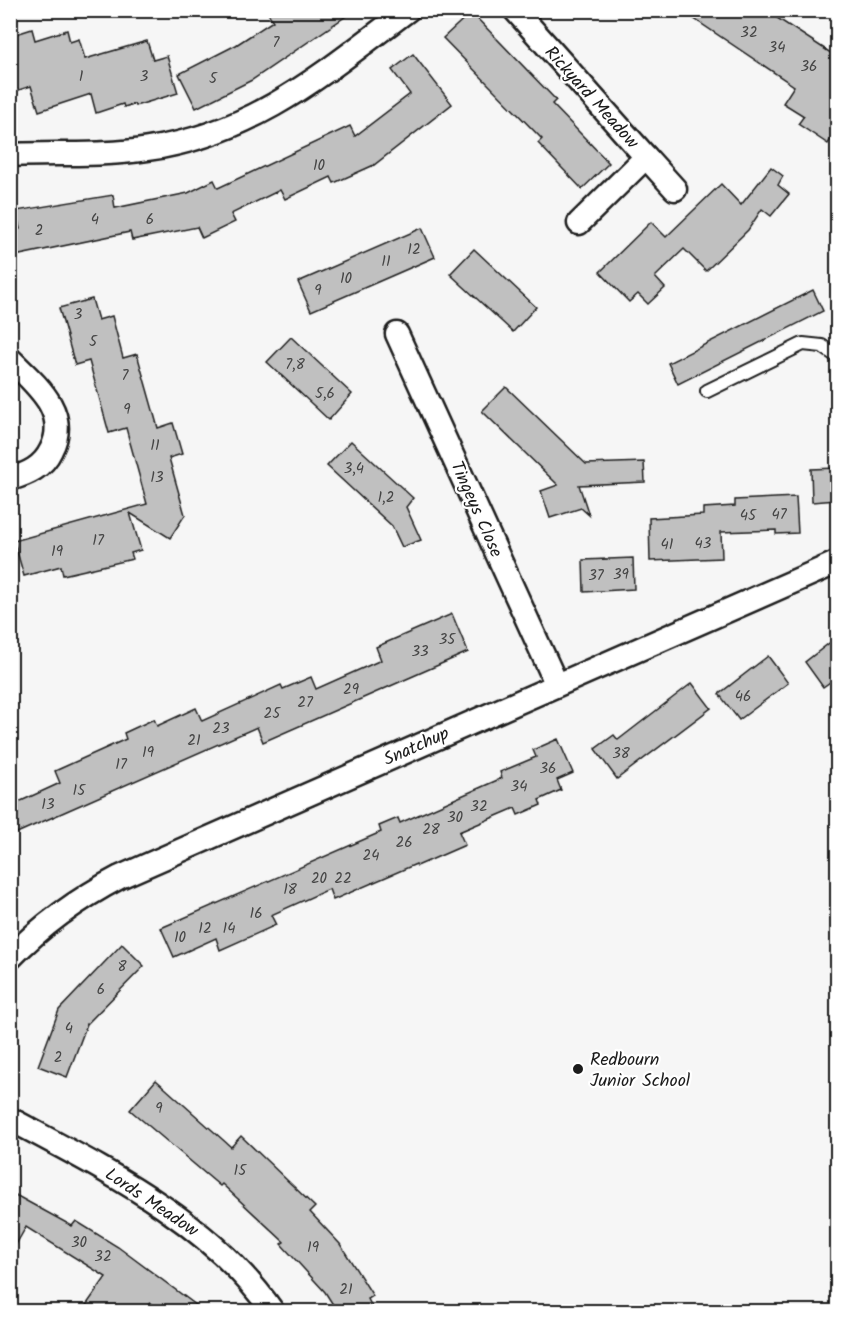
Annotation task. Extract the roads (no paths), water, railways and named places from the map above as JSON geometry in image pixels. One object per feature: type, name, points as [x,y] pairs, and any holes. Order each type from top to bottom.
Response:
[{"type":"street","points":[[10,155],[147,150],[233,127],[274,107],[308,86],[408,10]]},
{"type":"street","name":"Rickyard Meadow","points":[[515,10],[675,189]]},
{"type":"street","name":"Rickyard Meadow","points":[[579,223],[646,157]]},
{"type":"street","name":"Tingeys Close","points":[[397,334],[556,683]]},
{"type":"street","points":[[10,359],[48,400],[55,412],[58,428],[56,441],[40,466],[24,475],[10,479]]},
{"type":"street","name":"Snatchup","points":[[10,958],[32,935],[62,911],[120,877],[556,683],[837,562]]},
{"type":"street","name":"Lords Meadow","points":[[10,1119],[112,1173],[179,1218],[221,1251],[258,1289],[273,1311]]},
{"type":"lane","points":[[707,391],[803,344],[822,346],[837,357]]},
{"type":"place","name":"Redbourn Junior School","points":[[578,1069]]}]
